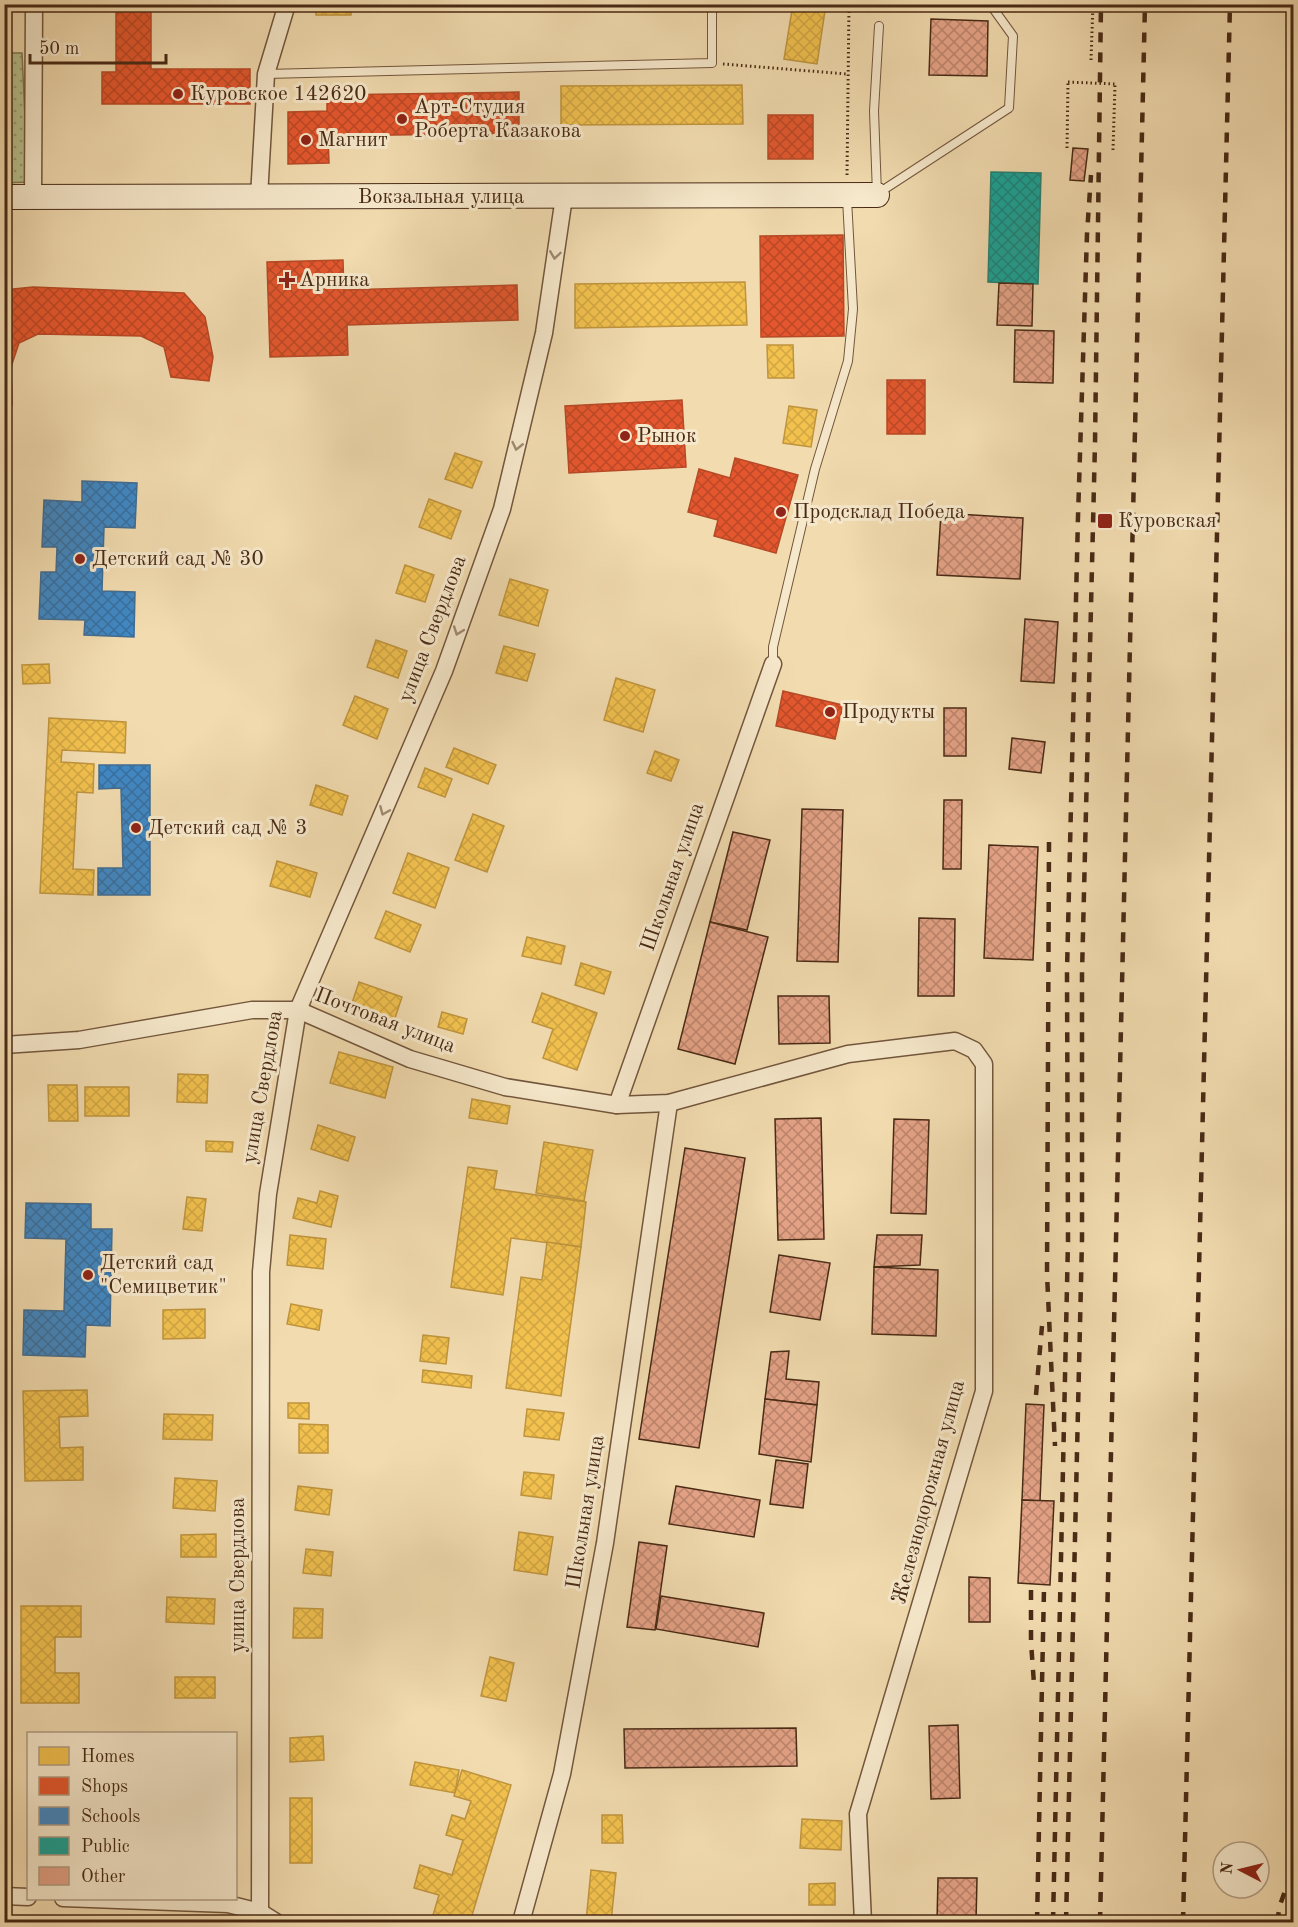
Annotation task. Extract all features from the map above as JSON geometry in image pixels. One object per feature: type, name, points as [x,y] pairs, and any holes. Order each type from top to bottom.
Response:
[{"type":"street","points":[[33,197],[34,4]]},
{"type":"street","points":[[259,197],[266,74],[287,4]]},
{"type":"street","name":"Вокзальная улица","points":[[4,197],[877,195]]},
{"type":"street","name":"улица Свердлова","points":[[260,1917],[261,1272],[268,1194],[298,1010],[444,671],[502,509],[544,333],[564,197]]},
{"type":"street","name":"Школьная улица","points":[[617,1105],[772,664]]},
{"type":"street","name":"Почтовая улица","points":[[4,1045],[79,1040],[252,1010],[298,1010],[410,1059],[505,1087],[617,1105],[669,1104],[848,1054],[955,1041],[974,1050],[984,1064]]},
{"type":"street","name":"Железнодорожная улица","points":[[863,1923],[858,1814],[984,1391],[984,1064]]},
{"type":"street","name":"Школьная улица","points":[[521,1923],[562,1774],[605,1543],[669,1104]]},
{"type":"street","points":[[4,1896],[27,1897]]},
{"type":"street","points":[[96,1900],[228,1904],[276,1923]]},
{"type":"lane","points":[[266,74],[712,63],[712,4]]},
{"type":"lane","points":[[877,195],[1009,108],[1013,36],[990,4]]},
{"type":"lane","points":[[877,195],[874,111],[879,26]]},
{"type":"lane","points":[[772,664],[772,647],[815,469],[848,361],[853,309],[847,195]]},
{"type":"path","points":[[847,195],[849,4]]},
{"type":"path","points":[[1091,60],[1093,4]]},
{"type":"path","points":[[712,63],[847,74]]},
{"type":"path","points":[[1067,148],[1068,82],[1115,84],[1113,150]]},
{"type":"green space","points":[[4,53],[22,53],[28,182],[5,183]]},
{"type":"green space","points":[[4,1274],[7,1274],[7,1392],[4,1392]]},
{"type":"building: Homes","points":[[316,4],[351,4],[351,15],[316,15]]},
{"type":"building: Homes","points":[[793,4],[826,4],[817,64],[784,59]]},
{"type":"building: Homes","points":[[742,85],[743,124],[561,125],[561,86]]},
{"type":"building: Homes","points":[[745,282],[747,325],[575,328],[575,284]]},
{"type":"building: Homes","points":[[767,345],[793,345],[794,378],[768,378]]},
{"type":"building: Homes","points":[[789,406],[817,410],[811,447],[783,443]]},
{"type":"building: Homes","points":[[455,453],[482,462],[472,488],[445,479]]},
{"type":"building: Homes","points":[[429,499],[461,511],[451,539],[419,527]]},
{"type":"building: Homes","points":[[405,565],[434,575],[425,602],[396,593]]},
{"type":"building: Homes","points":[[510,579],[548,590],[538,626],[499,615]]},
{"type":"building: Homes","points":[[376,640],[407,651],[398,678],[367,667]]},
{"type":"building: Homes","points":[[504,646],[535,654],[527,681],[496,673]]},
{"type":"building: Homes","points":[[49,664],[50,683],[23,684],[22,665]]},
{"type":"building: Homes","points":[[616,678],[655,690],[643,732],[604,720]]},
{"type":"building: Homes","points":[[355,696],[388,709],[377,739],[343,725]]},
{"type":"building: Homes","points":[[49,718],[126,722],[125,753],[62,750],[61,762],[94,764],[93,793],[77,792],[73,869],[94,870],[93,895],[40,893]]},
{"type":"building: Homes","points":[[454,748],[496,765],[488,784],[446,767]]},
{"type":"building: Homes","points":[[655,751],[679,760],[671,781],[647,773]]},
{"type":"building: Homes","points":[[425,768],[452,779],[445,797],[418,787]]},
{"type":"building: Homes","points":[[316,785],[348,796],[342,815],[310,805]]},
{"type":"building: Homes","points":[[473,814],[504,826],[487,872],[455,860]]},
{"type":"building: Homes","points":[[408,853],[449,868],[435,908],[393,893]]},
{"type":"building: Homes","points":[[277,861],[317,873],[310,897],[270,886]]},
{"type":"building: Homes","points":[[386,911],[421,925],[410,952],[375,938]]},
{"type":"building: Homes","points":[[527,937],[565,946],[561,964],[522,956]]},
{"type":"building: Homes","points":[[581,963],[611,972],[604,994],[575,985]]},
{"type":"building: Homes","points":[[359,982],[402,997],[392,1027],[349,1012]]},
{"type":"building: Homes","points":[[542,993],[597,1013],[577,1070],[543,1058],[553,1029],[532,1022]]},
{"type":"building: Homes","points":[[442,1012],[467,1019],[463,1034],[438,1027]]},
{"type":"building: Homes","points":[[339,1052],[393,1067],[385,1098],[330,1083]]},
{"type":"building: Homes","points":[[178,1074],[208,1075],[207,1103],[177,1102]]},
{"type":"building: Homes","points":[[48,1085],[77,1085],[78,1121],[49,1121]]},
{"type":"building: Homes","points":[[85,1087],[129,1087],[129,1116],[85,1116]]},
{"type":"building: Homes","points":[[472,1099],[510,1106],[507,1124],[469,1118]]},
{"type":"building: Homes","points":[[318,1125],[355,1137],[348,1161],[311,1149]]},
{"type":"building: Homes","points":[[206,1141],[233,1142],[232,1152],[206,1151]]},
{"type":"building: Homes","points":[[544,1142],[593,1150],[584,1201],[536,1193]]},
{"type":"building: Homes","points":[[468,1167],[497,1171],[494,1189],[586,1202],[581,1247],[511,1238],[503,1295],[451,1287]]},
{"type":"building: Homes","points":[[320,1191],[338,1196],[331,1227],[293,1218],[298,1198],[317,1203]]},
{"type":"building: Homes","points":[[187,1197],[206,1199],[202,1231],[183,1229]]},
{"type":"building: Homes","points":[[290,1235],[326,1239],[323,1269],[287,1265]]},
{"type":"building: Homes","points":[[547,1242],[581,1247],[561,1396],[506,1388],[521,1277],[542,1280]]},
{"type":"building: Homes","points":[[291,1304],[322,1310],[319,1330],[287,1324]]},
{"type":"building: Homes","points":[[205,1309],[205,1338],[163,1339],[163,1310]]},
{"type":"building: Homes","points":[[423,1335],[449,1338],[446,1364],[420,1361]]},
{"type":"building: Homes","points":[[423,1370],[472,1376],[471,1388],[422,1382]]},
{"type":"building: Homes","points":[[87,1390],[88,1416],[59,1417],[60,1448],[83,1447],[83,1480],[25,1481],[23,1391]]},
{"type":"building: Homes","points":[[288,1403],[309,1403],[309,1419],[288,1418]]},
{"type":"building: Homes","points":[[527,1409],[564,1413],[559,1440],[524,1436]]},
{"type":"building: Homes","points":[[164,1414],[213,1415],[212,1440],[163,1439]]},
{"type":"building: Homes","points":[[299,1424],[328,1425],[328,1453],[299,1453]]},
{"type":"building: Homes","points":[[524,1472],[554,1475],[551,1499],[521,1495]]},
{"type":"building: Homes","points":[[175,1478],[217,1481],[215,1511],[173,1508]]},
{"type":"building: Homes","points":[[298,1486],[332,1490],[329,1515],[295,1510]]},
{"type":"building: Homes","points":[[519,1532],[553,1537],[547,1575],[514,1570]]},
{"type":"building: Homes","points":[[216,1534],[216,1557],[181,1557],[181,1535]]},
{"type":"building: Homes","points":[[306,1549],[333,1552],[331,1576],[303,1573]]},
{"type":"building: Homes","points":[[167,1597],[215,1599],[214,1624],[166,1622]]},
{"type":"building: Homes","points":[[21,1606],[81,1606],[81,1637],[55,1637],[55,1673],[79,1673],[79,1703],[21,1703]]},
{"type":"building: Homes","points":[[294,1608],[323,1609],[322,1638],[293,1638]]},
{"type":"building: Homes","points":[[490,1657],[514,1663],[506,1701],[481,1696]]},
{"type":"building: Homes","points":[[175,1677],[215,1677],[215,1698],[175,1698]]},
{"type":"building: Homes","points":[[323,1736],[324,1760],[290,1762],[290,1738]]},
{"type":"building: Homes","points":[[415,1762],[459,1770],[455,1793],[410,1785]]},
{"type":"building: Homes","points":[[462,1770],[511,1785],[470,1922],[431,1922],[439,1895],[414,1888],[420,1865],[452,1875],[463,1840],[446,1835],[452,1815],[465,1819],[471,1801],[454,1796]]},
{"type":"building: Homes","points":[[290,1798],[312,1798],[312,1863],[290,1863]]},
{"type":"building: Homes","points":[[602,1815],[622,1815],[623,1843],[602,1843]]},
{"type":"building: Homes","points":[[802,1819],[842,1821],[841,1850],[800,1848]]},
{"type":"building: Homes","points":[[591,1870],[616,1873],[611,1922],[586,1922]]},
{"type":"building: Homes","points":[[835,1883],[835,1905],[809,1905],[809,1884]]},
{"type":"building: Shops","points":[[116,4],[151,4],[151,69],[250,69],[250,104],[102,104],[102,72],[116,72]]},
{"type":"building: Shops","points":[[519,92],[519,133],[328,136],[329,163],[288,164],[288,112],[327,111],[327,95]]},
{"type":"building: Shops","points":[[768,115],[813,115],[813,159],[768,159]]},
{"type":"building: Shops","points":[[843,235],[844,336],[761,337],[760,236]]},
{"type":"building: Shops","points":[[343,260],[344,294],[344,290],[517,285],[518,320],[347,325],[348,355],[270,357],[267,262]]},
{"type":"building: Shops","points":[[33,287],[184,293],[205,317],[213,357],[209,381],[171,377],[164,347],[141,336],[38,334],[19,343],[11,367],[12,405],[4,405],[4,290]]},
{"type":"building: Shops","points":[[887,380],[925,380],[925,434],[887,434]]},
{"type":"building: Shops","name":"Рынок","points":[[682,400],[686,467],[569,473],[565,406]]},
{"type":"building: Shops","name":"Рынок","points":[[735,458],[798,475],[776,553],[714,536],[718,520],[688,512],[699,469],[730,478]]},
{"type":"building: Shops","points":[[783,691],[843,705],[835,739],[776,726]]},
{"type":"building: Schools","name":"Детский сад № 30","points":[[82,481],[137,483],[135,528],[104,527],[102,591],[135,592],[134,637],[84,635],[85,620],[39,619],[41,572],[56,572],[57,547],[42,547],[44,500],[82,502]]},
{"type":"building: Schools","name":"Детский сад № 3","points":[[99,765],[150,765],[150,895],[98,895],[98,868],[123,868],[121,788],[99,789]]},
{"type":"building: Schools","name":"Детский сад \"Семицветик\"","points":[[26,1203],[91,1204],[91,1229],[112,1229],[110,1326],[86,1325],[85,1357],[23,1355],[24,1310],[64,1311],[66,1239],[25,1238]]},
{"type":"building: Public","points":[[991,172],[1041,173],[1038,284],[988,282]]},
{"type":"building: Other","points":[[931,19],[988,21],[987,76],[929,75]]},
{"type":"building: Other","points":[[1073,148],[1088,149],[1084,181],[1070,180]]},
{"type":"building: Other","points":[[999,283],[1033,284],[1032,326],[997,325]]},
{"type":"building: Other","points":[[1015,330],[1054,331],[1053,383],[1014,382]]},
{"type":"building: Other","points":[[941,513],[1023,518],[1020,579],[937,575]]},
{"type":"building: Other","points":[[1025,619],[1058,622],[1054,683],[1021,681]]},
{"type":"building: Other","points":[[944,708],[966,708],[966,756],[944,756]]},
{"type":"building: Other","points":[[1012,738],[1045,742],[1041,773],[1009,769]]},
{"type":"building: Other","points":[[944,800],[962,800],[961,869],[943,869]]},
{"type":"building: Other","points":[[802,809],[843,810],[838,962],[797,961]]},
{"type":"building: Other","points":[[733,832],[770,840],[747,930],[710,922]]},
{"type":"building: Other","points":[[989,845],[1038,847],[1033,960],[984,958]]},
{"type":"building: Other","points":[[919,918],[955,919],[954,996],[918,996]]},
{"type":"building: Other","points":[[710,922],[768,937],[735,1064],[678,1049]]},
{"type":"building: Other","points":[[778,996],[829,996],[830,1043],[779,1044]]},
{"type":"building: Other","points":[[821,1118],[824,1239],[778,1240],[775,1119]]},
{"type":"building: Other","points":[[894,1119],[929,1120],[926,1214],[891,1213]]},
{"type":"building: Other","points":[[685,1148],[745,1158],[699,1448],[639,1439]]},
{"type":"building: Other","points":[[877,1235],[922,1235],[920,1265],[874,1267]]},
{"type":"building: Other","points":[[779,1255],[830,1263],[820,1320],[770,1312]]},
{"type":"building: Other","points":[[874,1267],[938,1270],[936,1336],[872,1334]]},
{"type":"building: Other","points":[[789,1351],[786,1379],[819,1382],[817,1405],[765,1399],[771,1352]]},
{"type":"building: Other","points":[[765,1399],[817,1405],[811,1462],[759,1454]]},
{"type":"building: Other","points":[[1026,1404],[1044,1405],[1040,1501],[1022,1500]]},
{"type":"building: Other","points":[[776,1460],[808,1464],[803,1508],[770,1504]]},
{"type":"building: Other","points":[[676,1486],[760,1500],[754,1537],[669,1524]]},
{"type":"building: Other","points":[[1022,1500],[1054,1501],[1050,1585],[1018,1583]]},
{"type":"building: Other","points":[[639,1542],[667,1546],[655,1630],[627,1627]]},
{"type":"building: Other","points":[[969,1577],[990,1578],[990,1622],[969,1622]]},
{"type":"building: Other","points":[[661,1596],[764,1613],[758,1647],[656,1629]]},
{"type":"building: Other","points":[[958,1725],[960,1798],[931,1799],[929,1726]]},
{"type":"building: Other","points":[[796,1728],[797,1766],[625,1768],[624,1729]]},
{"type":"building: Other","points":[[938,1878],[977,1878],[976,1922],[937,1922]]},
{"type":"railway","points":[[1066,1922],[1082,1239],[1082,974],[1095,443],[1101,4]]},
{"type":"railway","points":[[1100,1922],[1145,4]]},
{"type":"railway","points":[[1183,1922],[1230,4]]},
{"type":"railway","points":[[1053,1922],[1068,1241],[1067,971],[1078,517],[1091,175]]},
{"type":"railway","points":[[1049,842],[1047,1274],[1055,1446]]},
{"type":"railway","points":[[1036,1395],[1042,1326]]},
{"type":"railway","points":[[1037,1922],[1044,1589]]},
{"type":"railway","points":[[1031,1590],[1034,1684]]},
{"type":"railway","points":[[1277,1922],[1280,1905],[1294,1866]]},
{"type":"place","name":"Куровское 142620","points":[[178,94]]},
{"type":"place","name":"Арт-Студия Роберта Казакова","points":[[402,119]]},
{"type":"place","name":"Магнит","points":[[306,140]]},
{"type":"place","name":"Арника","points":[[287,280]]},
{"type":"place","name":"Рынок","points":[[625,436]]},
{"type":"place","name":"Продсклад Победа","points":[[781,512]]},
{"type":"place","name":"Куровская","points":[[1105,521]]},
{"type":"place","name":"Детский сад № 30","points":[[80,559]]},
{"type":"place","name":"Продукты","points":[[830,712]]},
{"type":"place","name":"Детский сад № 3","points":[[136,828]]},
{"type":"place","name":"Детский сад \"Семицветик\"","points":[[88,1275]]}]
